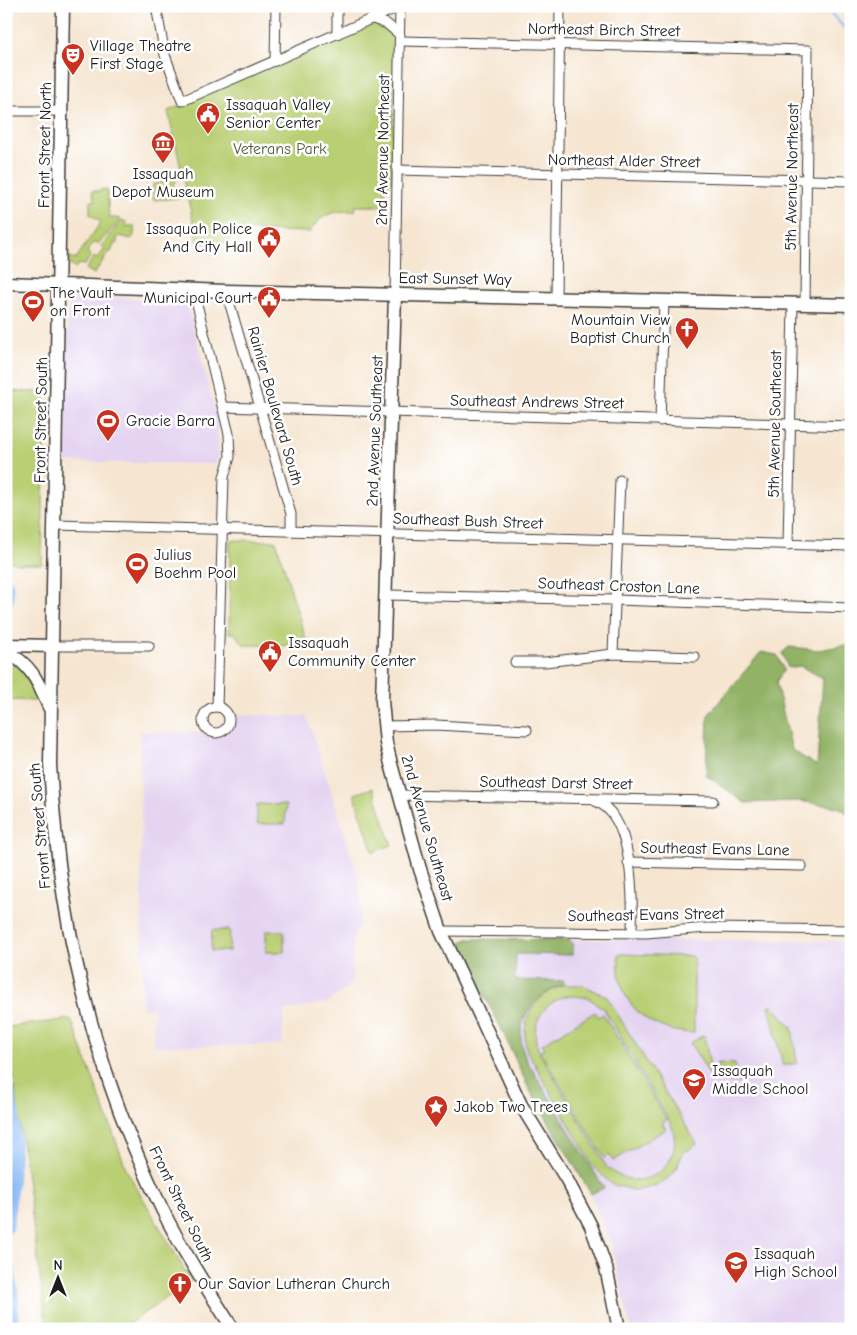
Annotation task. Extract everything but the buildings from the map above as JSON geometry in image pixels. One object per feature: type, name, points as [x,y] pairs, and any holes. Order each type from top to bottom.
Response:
[{"type":"main road","name":"Front Street North","points":[[60,285],[63,6]]},
{"type":"main road","name":"East Sunset Way","points":[[6,283],[226,291],[851,305]]},
{"type":"main road","name":"Front Street South","points":[[60,285],[50,764],[57,852],[72,946],[92,1028],[121,1114],[162,1209],[201,1280],[233,1329]]},
{"type":"main road","name":"2nd Avenue Southeast","points":[[395,295],[387,595],[383,673],[384,726],[399,795],[420,869],[441,931],[521,1105],[564,1175],[590,1226],[606,1268],[619,1329]]},
{"type":"main road","points":[[6,645],[53,646]]},
{"type":"main road","points":[[6,652],[20,659],[30,669],[51,711]]},
{"type":"street","points":[[156,6],[165,54],[182,101],[401,6]]},
{"type":"street","points":[[275,61],[276,6]]},
{"type":"street","points":[[337,34],[338,6]]},
{"type":"street","name":"2nd Avenue Northeast","points":[[395,295],[401,6]]},
{"type":"street","points":[[556,298],[560,6]]},
{"type":"street","points":[[373,19],[387,24],[400,38]]},
{"type":"street","name":"Northeast Birch Street","points":[[400,38],[808,50]]},
{"type":"street","name":"5th Avenue Northeast","points":[[799,304],[807,179],[808,50]]},
{"type":"street","points":[[6,112],[62,111]]},
{"type":"street","name":"Northeast Alder Street","points":[[397,170],[851,181]]},
{"type":"street","points":[[195,290],[223,407],[230,448],[230,457],[224,472],[217,707]]},
{"type":"street","name":"Rainier Boulevard South","points":[[226,291],[291,514],[291,531]]},
{"type":"street","points":[[660,420],[664,301]]},
{"type":"street","name":"5th Avenue Southeast","points":[[788,545],[789,424],[799,304]]},
{"type":"street","name":"Southeast Andrews Street","points":[[223,407],[392,414],[851,426]]},
{"type":"street","points":[[613,654],[620,480]]},
{"type":"street","name":"Southeast Bush Street","points":[[55,525],[851,546]]},
{"type":"street","name":"Southeast Croston Lane","points":[[387,595],[851,608]]},
{"type":"street","points":[[53,646],[149,646]]},
{"type":"street","points":[[515,662],[545,662],[613,654],[694,657]]},
{"type":"street","points":[[384,726],[436,725],[527,730]]},
{"type":"street","name":"Southeast Darst Street","points":[[399,795],[713,801]]},
{"type":"street","points":[[585,799],[602,803],[617,818],[628,862],[632,933]]},
{"type":"street","name":"Southeast Evans Lane","points":[[628,862],[802,866]]},
{"type":"street","name":"Southeast Evans Street","points":[[441,931],[632,933],[714,928],[851,930]]},
{"type":"shaded area","points":[[77,297],[186,300],[218,422],[218,464],[65,462],[68,303]]},
{"type":"shaded area","points":[[236,715],[307,716],[359,878],[361,917],[353,940],[352,982],[329,1002],[284,1011],[282,1045],[153,1046],[154,1008],[143,1008],[140,731],[204,733],[210,737],[219,737],[228,734]]},
{"type":"shaded area","name":"Issaquah Middle School","points":[[468,939],[851,941],[851,1329],[631,1329],[610,1239],[588,1189],[528,1087],[500,1026],[459,948],[461,942]]},
{"type":"green space","name":"Veterans Park","points":[[376,23],[392,32],[395,37],[392,182],[385,186],[385,206],[356,206],[355,211],[329,214],[319,221],[310,232],[238,230],[234,231],[228,243],[198,243],[168,111],[325,41]]},
{"type":"green space","points":[[176,178],[177,180],[173,184],[175,192],[179,191],[180,198],[153,200],[153,184]]},
{"type":"green space","points":[[102,189],[107,190],[109,217],[121,219],[98,244],[94,242],[87,252],[91,255],[85,265],[79,264],[75,268],[70,264],[69,256],[75,260],[101,222],[90,214],[90,201],[95,201],[92,191],[101,191]]},
{"type":"green space","points":[[122,220],[126,222],[126,226],[134,226],[134,236],[131,239],[120,236],[117,238],[117,244],[114,244],[111,252],[109,252],[94,274],[86,269],[94,257],[97,259],[105,249],[101,246]]},
{"type":"green space","points":[[6,391],[45,392],[42,564],[19,564],[6,560]]},
{"type":"green space","points":[[230,540],[276,541],[308,646],[244,645],[234,633],[229,633]]},
{"type":"green space","points":[[851,644],[851,815],[838,807],[799,801],[745,803],[706,775],[708,715],[761,652],[777,655],[784,670],[776,682],[792,750],[817,766],[823,678],[800,666],[788,668],[782,653],[789,647],[819,650]]},
{"type":"green space","points":[[6,659],[26,673],[38,701],[6,700]]},
{"type":"green space","points":[[373,788],[392,845],[373,852],[354,794]]},
{"type":"green space","points":[[257,804],[286,805],[285,824],[257,824]]},
{"type":"green space","points":[[212,930],[230,930],[229,951],[211,951]]},
{"type":"green space","points":[[266,931],[284,931],[284,952],[266,952]]},
{"type":"green space","points":[[468,939],[569,940],[572,942],[573,955],[516,954],[515,980],[564,981],[564,984],[541,996],[526,1014],[522,1024],[522,1048],[527,1061],[604,1188],[591,1194],[528,1087],[500,1026],[459,948],[461,942]]},
{"type":"green space","points":[[619,954],[691,956],[694,958],[694,1033],[662,1027],[648,1020],[637,1011],[628,1000],[622,986],[619,971]]},
{"type":"green space","points":[[565,985],[583,985],[607,997],[697,1144],[687,1151],[685,1149],[674,1173],[661,1184],[636,1191],[611,1184],[593,1166],[527,1051],[525,1029],[527,1019],[537,1002],[554,989]],"holes":[[[567,996],[587,997],[604,1009],[670,1122],[674,1138],[673,1152],[668,1164],[658,1173],[646,1178],[633,1180],[619,1176],[606,1166],[540,1054],[535,1035],[536,1026],[543,1011],[550,1004]]]},
{"type":"green space","points":[[772,1005],[792,1028],[797,1063],[783,1066],[769,1006]]},
{"type":"green space","points":[[595,1012],[598,1017],[603,1014],[667,1120],[662,1123],[666,1129],[613,1161],[609,1155],[604,1158],[540,1051],[545,1048],[542,1044]]},
{"type":"green space","points":[[71,1019],[127,1171],[191,1281],[121,1329],[47,1329],[7,1027]]},
{"type":"green space","points":[[704,1035],[713,1080],[690,1043]]},
{"type":"green space","points":[[717,1063],[735,1064],[739,1082],[720,1081]]},
{"type":"waterway","points":[[824,6],[851,35]]},
{"type":"waterway","points":[[6,585],[6,600]]},
{"type":"waterway","points":[[6,1088],[10,1104],[13,1139],[6,1227]]},
{"type":"waterway","points":[[6,1264],[11,1294],[11,1329]]},
{"type":"place","name":"Village Theatre First Stage","points":[[73,76]]},
{"type":"place","name":"Issaquah Valley Senior Center","points":[[208,135]]},
{"type":"place","name":"Issaquah Depot Museum","points":[[163,164]]},
{"type":"place","name":"Issaquah Police And City Hall","points":[[269,259]]},
{"type":"place","name":"Municipal Court","points":[[269,319]]},
{"type":"place","name":"The Vault on Front","points":[[33,323]]},
{"type":"place","name":"Mountain View Baptist Church","points":[[687,350]]},
{"type":"place","name":"Gracie Barra","points":[[108,442]]},
{"type":"place","name":"Julius Boehm Pool","points":[[137,585]]},
{"type":"place","name":"Issaquah Community Center","points":[[270,673]]},
{"type":"place","name":"Issaquah Middle School","points":[[694,1101]]},
{"type":"place","name":"Jakob Two Trees","points":[[436,1128]]},
{"type":"place","name":"Issaquah High School","points":[[736,1284]]},
{"type":"place","name":"Our Savior Lutheran Church","points":[[180,1305]]}]
